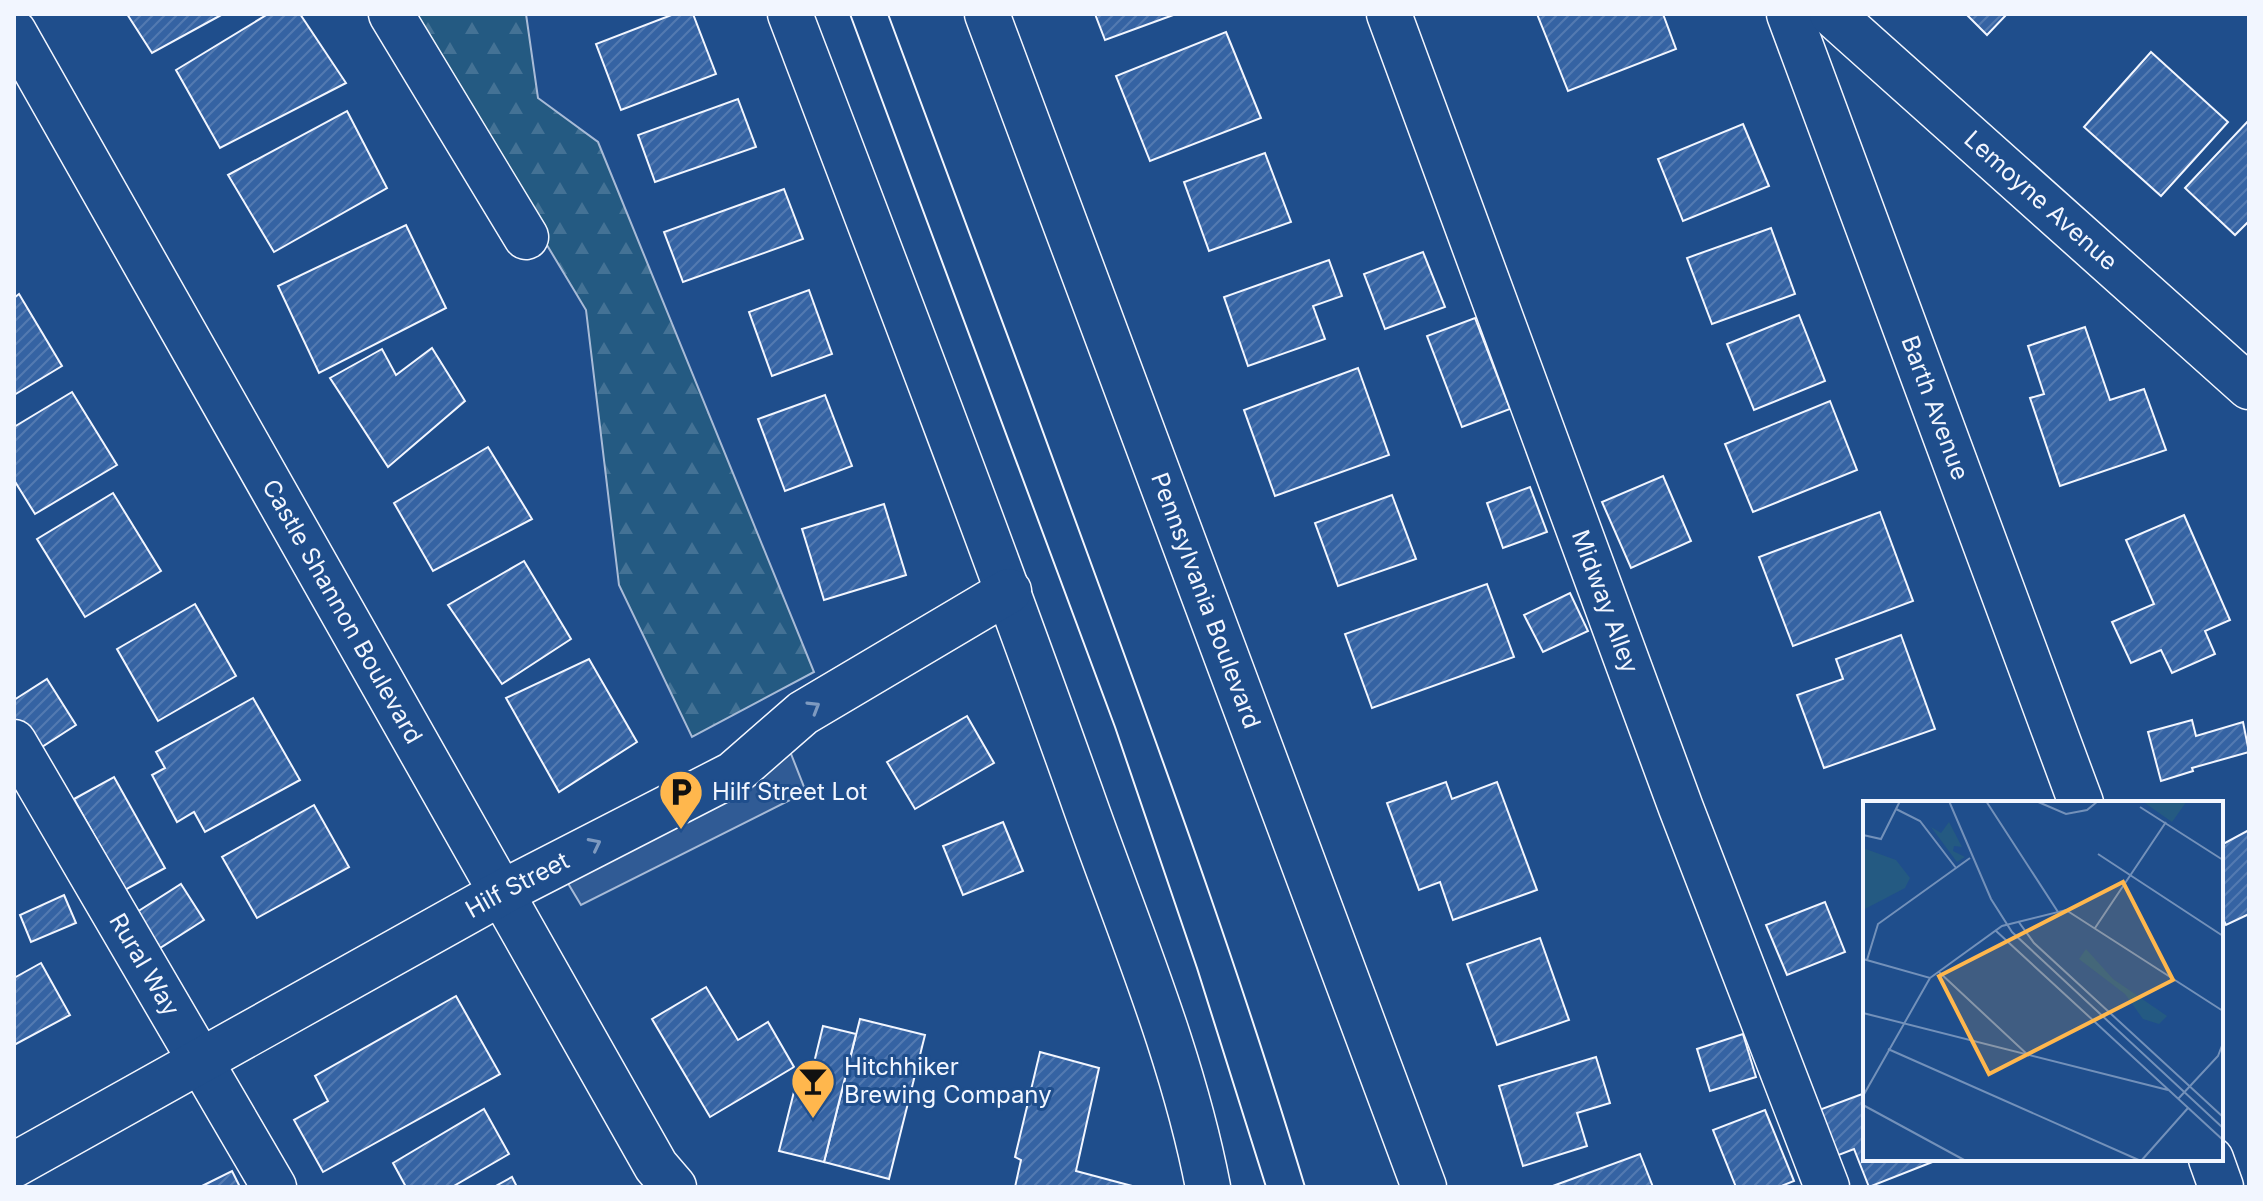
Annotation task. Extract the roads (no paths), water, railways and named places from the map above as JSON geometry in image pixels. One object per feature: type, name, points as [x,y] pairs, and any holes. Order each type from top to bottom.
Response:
[{"type":"street","points":[[391,14],[526,237]]},
{"type":"street","points":[[790,14],[1009,591],[1171,1046],[1202,1154],[1208,1187]]},
{"type":"street","name":"Pennsylvania Boulevard","points":[[987,14],[1424,1187]]},
{"type":"street","name":"Midway Alley","points":[[1389,14],[1681,808],[1827,1187]]},
{"type":"street","name":"Barth Avenue","points":[[1789,14],[2080,801]]},
{"type":"street","name":"Lemoyne Avenue","points":[[1832,14],[2249,387]]},
{"type":"street","name":"Castle Shannon Boulevard","points":[[14,32],[656,1166],[674,1187]]},
{"type":"street","name":"Hilf Street","points":[[14,1165],[501,893],[733,774],[803,713],[1009,591]]},
{"type":"street","name":"Rural Way","points":[[14,742],[274,1187]]},
{"type":"street","points":[[2212,1161],[2221,1187]]},
{"type":"tram line","points":[[850,14],[1115,727],[1197,968],[1266,1187]]},
{"type":"tram line","points":[[888,14],[1185,823],[1305,1187]]},
{"type":"place","name":"Hilf Street Lot","points":[[681,831]]},
{"type":"place","name":"Hitchhiker Brewing Company","points":[[813,1120]]}]
